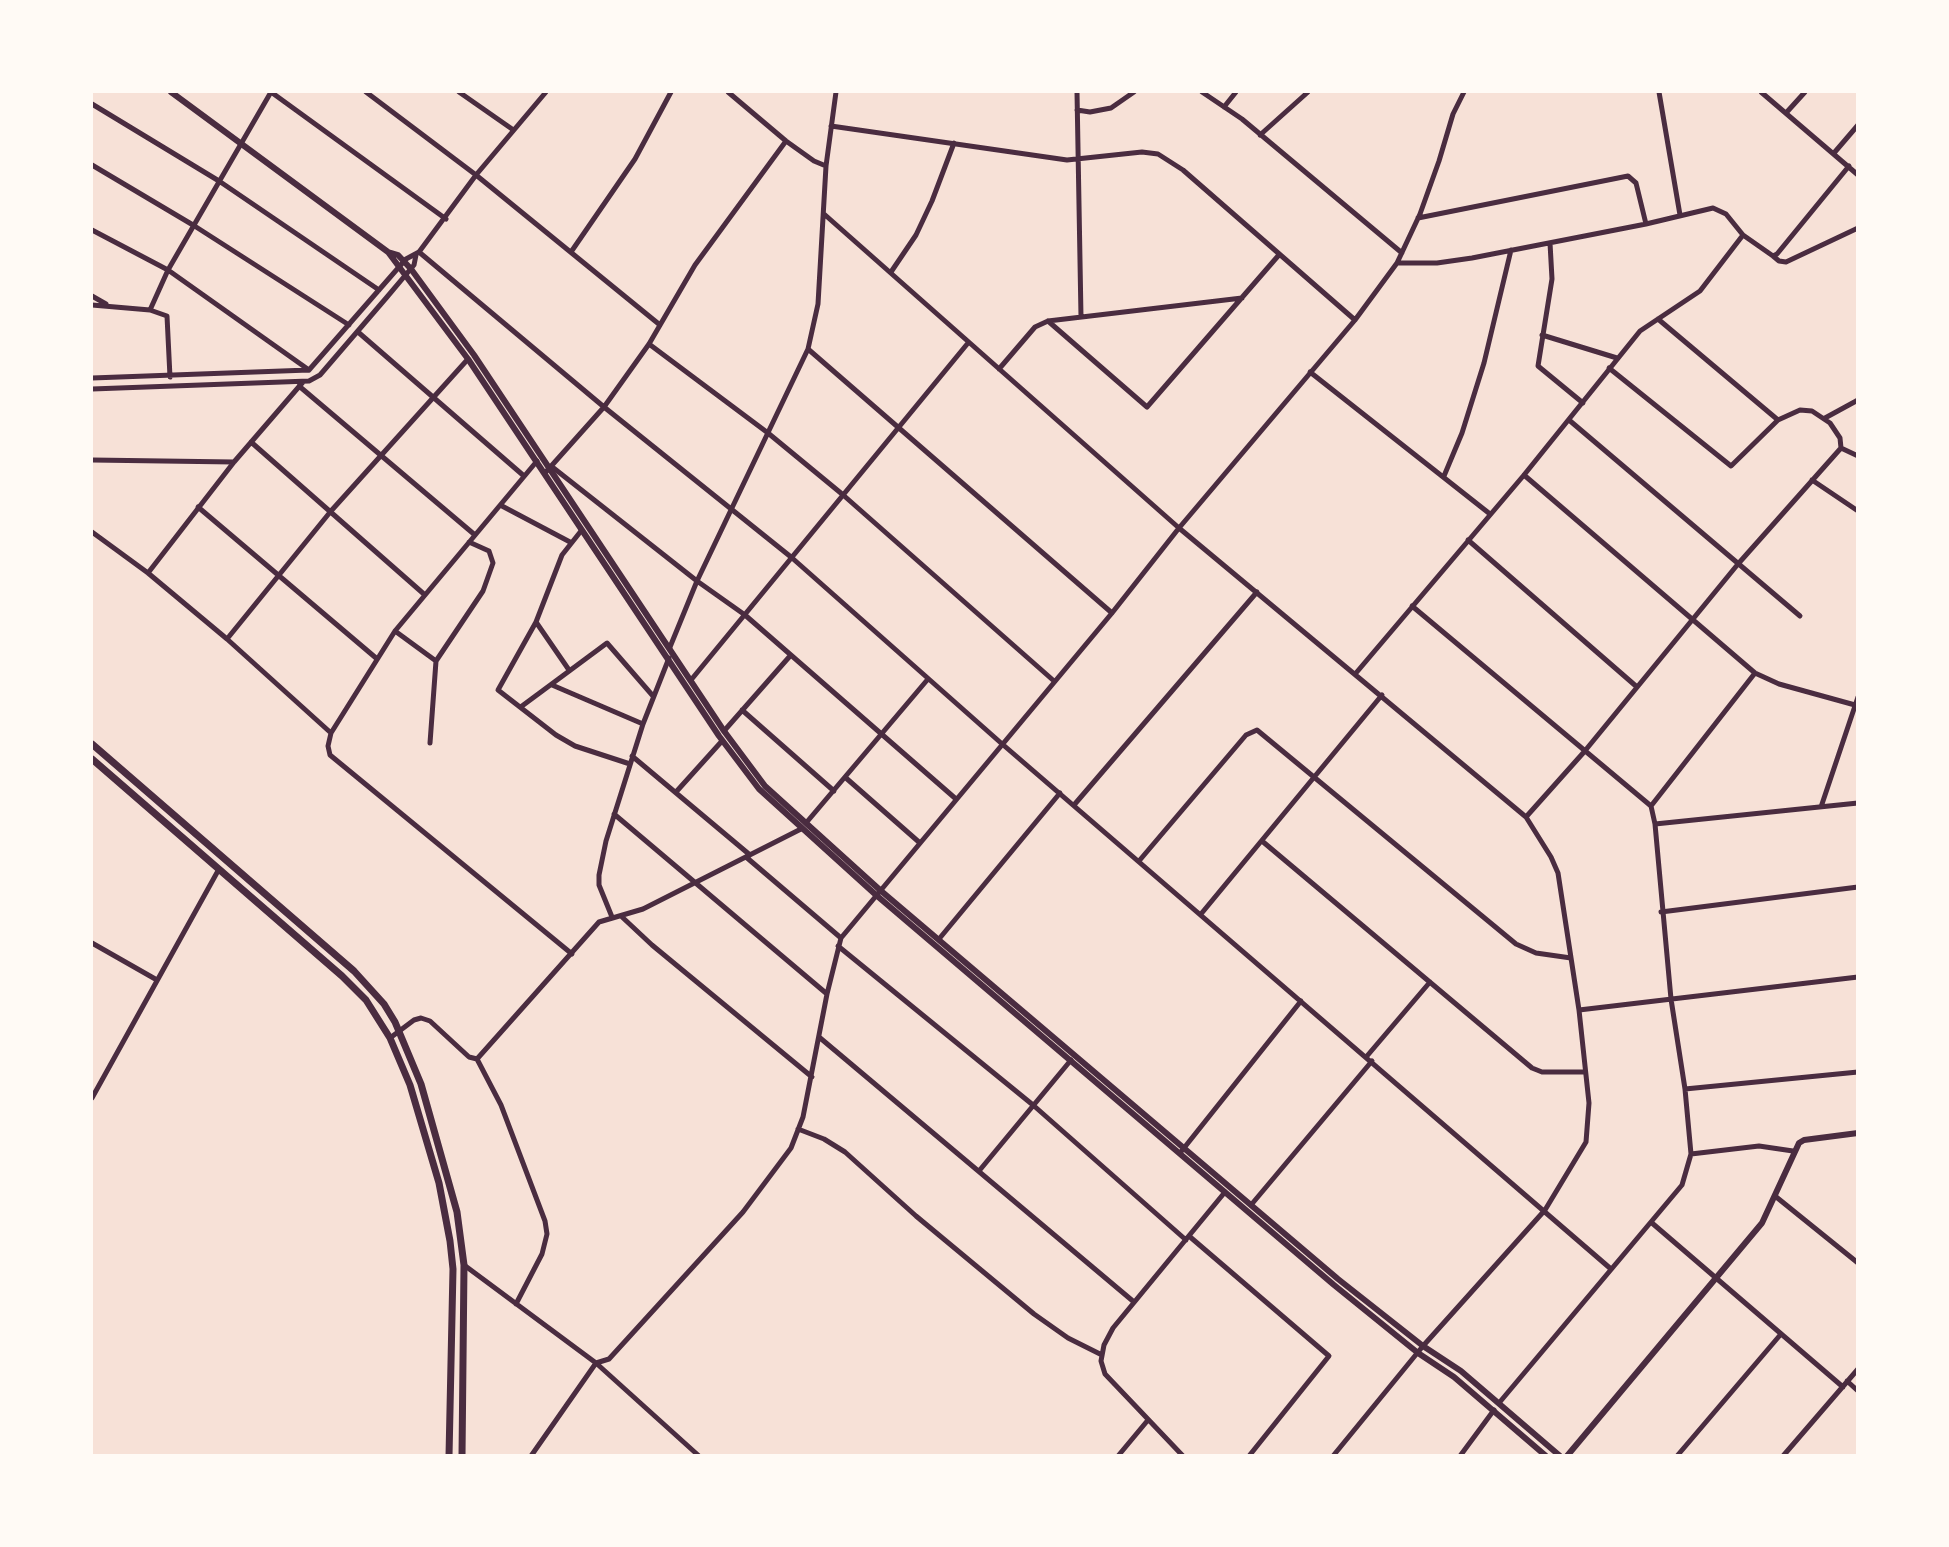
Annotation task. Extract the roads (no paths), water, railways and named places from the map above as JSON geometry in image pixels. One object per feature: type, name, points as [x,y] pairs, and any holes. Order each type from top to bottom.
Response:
[{"type":"main road","points":[[92,744],[354,971],[384,1004],[400,1031],[422,1084],[451,1183],[464,1265],[462,1455]]},
{"type":"main road","points":[[92,759],[342,976],[366,1000],[390,1038],[410,1085],[439,1183],[450,1241],[453,1269],[449,1455]]},
{"type":"street","points":[[171,92],[388,252],[468,359],[537,461],[745,615],[956,799]]},
{"type":"street","points":[[150,310],[168,270],[271,92],[446,219]]},
{"type":"street","points":[[366,92],[476,175],[660,325]]},
{"type":"street","points":[[459,92],[512,129]]},
{"type":"street","points":[[148,573],[234,462],[301,384],[320,375],[411,269],[418,253],[446,219],[476,175],[512,129],[546,92]]},
{"type":"street","points":[[571,252],[635,159],[671,92]]},
{"type":"street","points":[[728,92],[786,141],[814,161],[826,166]]},
{"type":"street","points":[[669,647],[697,581],[808,349],[818,304],[826,166],[836,92]]},
{"type":"street","points":[[1077,92],[1081,317]]},
{"type":"street","points":[[1077,110],[1090,112],[1111,108],[1134,92]]},
{"type":"street","points":[[1202,92],[1260,135],[1402,253]]},
{"type":"street","points":[[1224,107],[1236,92]]},
{"type":"street","points":[[1260,135],[1308,92]]},
{"type":"street","points":[[531,1455],[596,1363],[609,1359],[743,1212],[791,1148],[812,1077],[827,994],[841,938],[1001,743],[1112,613],[1179,528],[1355,320],[1397,263],[1418,218],[1462,92]]},
{"type":"street","points":[[1659,92],[1680,215]]},
{"type":"street","points":[[1761,92],[1857,175]]},
{"type":"street","points":[[1786,113],[1805,92]]},
{"type":"street","points":[[92,104],[219,181],[379,290]]},
{"type":"street","points":[[1834,153],[1857,125]]},
{"type":"street","points":[[831,126],[1067,160],[1142,152],[1167,158],[1355,320]]},
{"type":"street","points":[[549,468],[604,407],[649,344],[694,266],[786,141]]},
{"type":"street","points":[[891,272],[916,235],[932,201],[954,143]]},
{"type":"street","points":[[92,165],[193,225],[349,325]]},
{"type":"street","points":[[1773,256],[1849,166]]},
{"type":"street","points":[[1418,218],[1628,176],[1633,178],[1637,187],[1646,224]]},
{"type":"street","points":[[1397,263],[1437,263],[1646,224],[1713,208],[1720,209],[1743,235],[1779,261],[1786,262],[1857,228]]},
{"type":"street","points":[[824,214],[1179,528],[1526,817],[1547,847],[1558,873],[1579,1010],[1590,1103],[1586,1142],[1545,1210],[1423,1346],[1333,1455]]},
{"type":"street","points":[[92,230],[168,270],[309,370]]},
{"type":"street","points":[[1356,674],[1524,476],[1642,327],[1700,291],[1743,235]]},
{"type":"street","points":[[1550,243],[1552,279],[1538,366],[1583,403]]},
{"type":"street","points":[[1444,476],[1462,433],[1484,363],[1511,250]]},
{"type":"street","points":[[388,252],[398,255],[411,269],[474,355],[754,774],[804,826]]},
{"type":"street","points":[[92,378],[170,377],[309,370],[404,261],[418,253]]},
{"type":"street","points":[[418,253],[604,407],[791,557],[1001,743],[1367,1056],[1611,1269]]},
{"type":"street","points":[[1048,321],[1147,407],[1278,256]]},
{"type":"street","points":[[92,296],[108,305]]},
{"type":"street","points":[[999,369],[1035,327],[1048,321],[1242,298]]},
{"type":"street","points":[[92,305],[150,310],[167,316],[170,377]]},
{"type":"street","points":[[1658,319],[1778,420]]},
{"type":"street","points":[[358,332],[524,476]]},
{"type":"street","points":[[1542,336],[1617,358]]},
{"type":"street","points":[[691,680],[968,343]]},
{"type":"street","points":[[649,344],[768,434],[842,494],[1054,681]]},
{"type":"street","points":[[808,349],[1112,613]]},
{"type":"street","points":[[227,639],[331,511],[468,359]]},
{"type":"street","points":[[1609,369],[1731,466],[1778,420],[1800,410],[1812,411],[1825,418],[1835,429],[1841,448],[1857,456]]},
{"type":"street","points":[[1310,372],[1490,514]]},
{"type":"street","points":[[92,389],[301,384],[475,535]]},
{"type":"street","points":[[1825,418],[1857,400]]},
{"type":"street","points":[[1569,420],[1800,616]]},
{"type":"street","points":[[251,442],[425,595]]},
{"type":"street","points":[[1526,817],[1695,620],[1738,564],[1841,448]]},
{"type":"street","points":[[92,460],[234,462]]},
{"type":"street","points":[[537,461],[502,506],[395,631],[331,733],[327,746],[330,755],[572,954]]},
{"type":"street","points":[[549,468],[581,531],[749,779],[1071,1060],[1423,1346],[1450,1363],[1560,1455]]},
{"type":"street","points":[[1524,476],[1755,673],[1779,684],[1855,705]]},
{"type":"street","points":[[1812,480],[1857,511]]},
{"type":"street","points":[[502,506],[570,542]]},
{"type":"street","points":[[198,507],[376,658]]},
{"type":"street","points":[[581,531],[562,555],[536,622],[498,687],[499,692],[522,706],[556,735],[576,746],[630,764]]},
{"type":"street","points":[[92,532],[148,573],[227,639],[331,733]]},
{"type":"street","points":[[1468,540],[1637,687]]},
{"type":"street","points":[[430,743],[436,661],[483,591],[493,563],[489,551],[469,542]]},
{"type":"street","points":[[1074,805],[1257,592]]},
{"type":"street","points":[[1412,606],[1651,806],[1655,824],[1661,912],[1671,999],[1685,1089],[1691,1154],[1682,1185],[1499,1403]]},
{"type":"street","points":[[536,622],[569,670]]},
{"type":"street","points":[[395,631],[436,661]]},
{"type":"street","points":[[522,706],[607,644],[653,696]]},
{"type":"street","points":[[724,731],[790,656]]},
{"type":"street","points":[[612,917],[599,885],[598,875],[632,756],[669,658]]},
{"type":"street","points":[[1651,806],[1755,673]]},
{"type":"street","points":[[477,1059],[572,954],[590,929],[612,917],[642,909],[695,884],[804,826],[928,679]]},
{"type":"street","points":[[552,685],[643,724]]},
{"type":"street","points":[[1201,914],[1382,695]]},
{"type":"street","points":[[1821,807],[1857,697]]},
{"type":"street","points":[[742,710],[834,791]]},
{"type":"street","points":[[1139,861],[1250,732],[1257,730],[1516,944],[1536,953],[1571,958]]},
{"type":"street","points":[[676,792],[722,741]]},
{"type":"street","points":[[632,756],[841,938]]},
{"type":"street","points":[[846,778],[920,843]]},
{"type":"street","points":[[939,939],[1060,793]]},
{"type":"street","points":[[1655,824],[1857,803]]},
{"type":"street","points":[[614,814],[827,994]]},
{"type":"street","points":[[1262,841],[1532,1068],[1542,1072],[1585,1072]]},
{"type":"street","points":[[92,1098],[219,869]]},
{"type":"street","points":[[1661,912],[1857,888]]},
{"type":"street","points":[[878,892],[939,939],[1182,1150],[1225,1192],[1418,1353],[1444,1370],[1546,1455]]},
{"type":"street","points":[[621,916],[652,945],[812,1077]]},
{"type":"street","points":[[92,944],[157,980]]},
{"type":"street","points":[[838,946],[1033,1105],[1329,1356],[1249,1455]]},
{"type":"street","points":[[1579,1010],[1857,976]]},
{"type":"street","points":[[1367,1056],[1430,982]]},
{"type":"street","points":[[1182,1150],[1301,1001]]},
{"type":"street","points":[[390,1038],[414,1020],[421,1018],[430,1021],[469,1057],[477,1059],[501,1106],[545,1221],[547,1234],[542,1254],[516,1304]]},
{"type":"street","points":[[819,1037],[1134,1302]]},
{"type":"street","points":[[979,1171],[1071,1060]]},
{"type":"street","points":[[1251,1205],[1372,1061]]},
{"type":"street","points":[[1685,1089],[1857,1072]]},
{"type":"street","points":[[798,1128],[824,1139],[845,1152],[915,1216],[1034,1314],[1068,1338],[1102,1355]]},
{"type":"street","points":[[1567,1455],[1762,1223],[1794,1151],[1804,1140],[1857,1133]]},
{"type":"street","points":[[1691,1154],[1759,1146],[1794,1151]]},
{"type":"street","points":[[1183,1455],[1105,1374],[1102,1355],[1113,1328],[1225,1192]]},
{"type":"street","points":[[1775,1196],[1857,1263]]},
{"type":"street","points":[[1652,1223],[1843,1387]]},
{"type":"street","points":[[464,1265],[596,1363],[699,1455]]},
{"type":"street","points":[[1677,1455],[1781,1334]]},
{"type":"street","points":[[1783,1455],[1857,1370]]},
{"type":"street","points":[[1847,1381],[1857,1391]]},
{"type":"street","points":[[1460,1455],[1494,1410]]},
{"type":"street","points":[[1118,1455],[1148,1420]]}]
